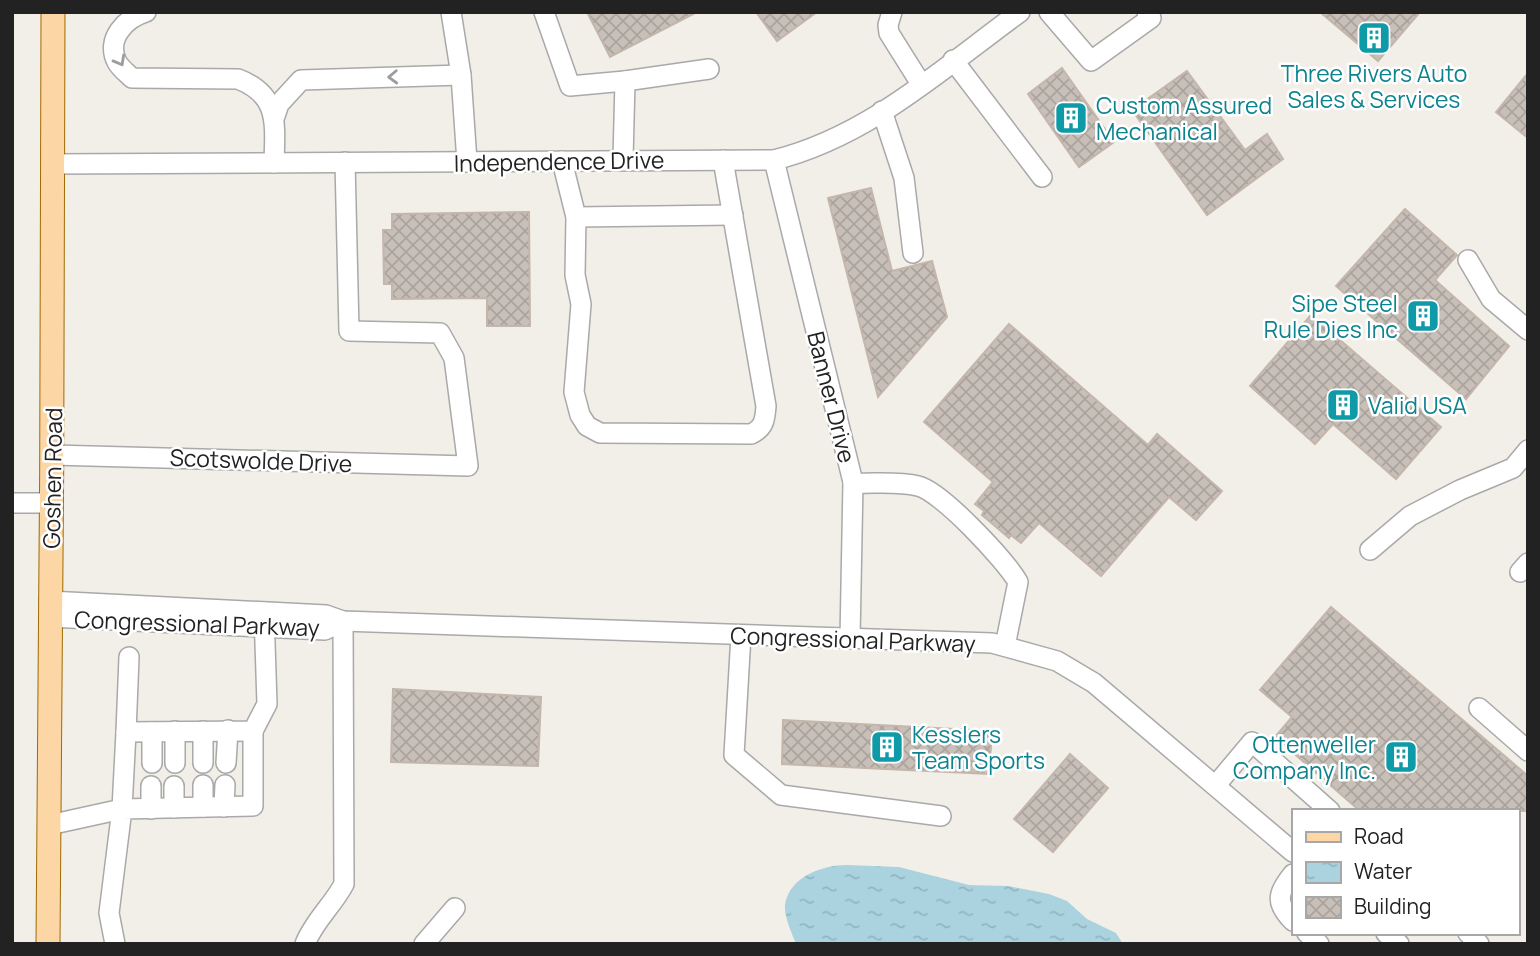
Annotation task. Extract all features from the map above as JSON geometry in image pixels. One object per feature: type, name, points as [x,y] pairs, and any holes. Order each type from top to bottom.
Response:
[{"type":"main road","name":"Goshen Road","points":[[48,944],[49,609],[53,454],[53,12]]},
{"type":"street","points":[[146,12],[133,16],[120,29],[113,43],[117,62],[132,78],[238,79],[253,84],[275,116]]},
{"type":"street","points":[[451,12],[461,75],[467,162]]},
{"type":"street","points":[[544,12],[570,86],[709,69]]},
{"type":"street","points":[[892,12],[888,25],[889,33],[921,84]]},
{"type":"street","name":"Independence Drive","points":[[54,164],[774,160],[812,150],[882,111],[1020,12]]},
{"type":"street","points":[[1049,12],[1091,61],[1151,18],[1147,12]]},
{"type":"street","points":[[953,60],[1042,177]]},
{"type":"street","points":[[274,163],[275,116],[279,104],[301,80],[461,75]]},
{"type":"street","points":[[623,159],[625,81]]},
{"type":"street","points":[[882,111],[904,178],[912,253]]},
{"type":"street","points":[[562,161],[576,217],[575,275],[581,304],[574,392],[580,415],[587,425],[600,433],[751,434],[760,429],[765,419],[766,406],[723,160]]},
{"type":"street","name":"Banner Drive","points":[[774,160],[853,483],[850,639]]},
{"type":"street","name":"Scotswolde Drive","points":[[53,454],[468,466],[454,358],[440,333],[349,331],[345,162]]},
{"type":"street","points":[[576,217],[733,215]]},
{"type":"street","points":[[1468,260],[1491,299],[1528,330]]},
{"type":"street","points":[[1370,550],[1410,516],[1460,489],[1513,468],[1528,450]]},
{"type":"street","points":[[853,483],[920,486],[959,516],[1008,565],[1018,582],[1004,646]]},
{"type":"street","points":[[12,503],[52,503]]},
{"type":"street","name":"Congressional Parkway","points":[[49,609],[264,620],[326,615],[342,621],[1004,646],[1038,655],[1079,672],[1112,696],[1292,851]]},
{"type":"street","points":[[49,825],[122,809],[253,806],[253,731],[267,704],[264,620]]},
{"type":"street","points":[[305,944],[310,931],[336,899],[344,884],[342,621]]},
{"type":"street","points":[[741,635],[734,755],[780,795],[941,816]]},
{"type":"street","points":[[115,944],[109,913],[122,809],[129,657]]},
{"type":"street","points":[[1479,708],[1528,751]]},
{"type":"street","points":[[226,763],[228,730]]},
{"type":"street","points":[[175,731],[175,763]]},
{"type":"street","points":[[203,731],[203,763]]},
{"type":"street","points":[[126,732],[253,731]]},
{"type":"street","points":[[152,732],[152,763]]},
{"type":"street","points":[[1216,785],[1252,742],[1327,809]]},
{"type":"street","points":[[203,785],[203,807]]},
{"type":"street","points":[[224,807],[225,785]]},
{"type":"street","points":[[151,786],[151,809]]},
{"type":"street","points":[[174,786],[174,808]]},
{"type":"street","points":[[1292,875],[1282,887],[1278,900],[1280,908],[1292,921]]},
{"type":"street","points":[[424,944],[455,908]]},
{"type":"water","points":[[847,865],[899,867],[969,885],[1008,886],[1049,894],[1067,901],[1087,919],[1116,933],[1123,944],[796,944],[785,910],[793,887],[817,870]]},
{"type":"building","points":[[587,12],[697,12],[610,57]]},
{"type":"building","points":[[756,12],[817,12],[777,41]]},
{"type":"building","name":"Three Rivers Auto Sales & Services","points":[[1320,12],[1420,12],[1378,61]]},
{"type":"building","name":"Custom Assured Mechanical","points":[[1062,68],[1114,142],[1079,167],[1028,94]]},
{"type":"building","points":[[1187,71],[1245,150],[1267,134],[1283,159],[1207,215],[1132,110]]},
{"type":"building","points":[[1528,73],[1528,138],[1496,112]]},
{"type":"building","points":[[871,188],[892,271],[932,261],[947,317],[878,397],[828,198]]},
{"type":"building","name":"Sipe Steel Rule Dies Inc","points":[[1405,209],[1457,255],[1435,280],[1509,346],[1466,399],[1336,286]]},
{"type":"building","points":[[529,212],[530,326],[487,326],[487,298],[392,299],[392,284],[384,284],[383,230],[392,230],[392,214]]},
{"type":"building","name":"Valid USA","points":[[1311,315],[1441,427],[1396,479],[1333,424],[1315,444],[1250,386]]},
{"type":"building","points":[[1009,324],[1148,445],[1157,434],[1222,491],[1196,520],[1169,497],[1101,576],[1039,523],[1021,543],[1011,535],[1009,538],[982,515],[984,511],[975,504],[993,482],[924,422]]},
{"type":"building","name":"Ottenweller Company Inc.","points":[[1331,607],[1528,776],[1528,811],[1358,809],[1275,737],[1292,717],[1260,690]]},
{"type":"building","points":[[393,689],[541,697],[538,766],[391,762]]},
{"type":"building","name":"Kesslers Team Sports","points":[[783,720],[992,731],[989,774],[782,764]]},
{"type":"building","points":[[1070,754],[1108,788],[1053,852],[1014,819]]},
{"type":"place","name":"Three Rivers Auto Sales & Services","points":[[1374,38]]},
{"type":"place","name":"Custom Assured Mechanical","points":[[1071,118]]},
{"type":"place","name":"Sipe Steel Rule Dies Inc","points":[[1423,316]]},
{"type":"place","name":"Valid USA","points":[[1343,405]]},
{"type":"place","name":"Kesslers Team Sports","points":[[887,747]]},
{"type":"place","name":"Ottenweller Company Inc.","points":[[1401,757]]}]
